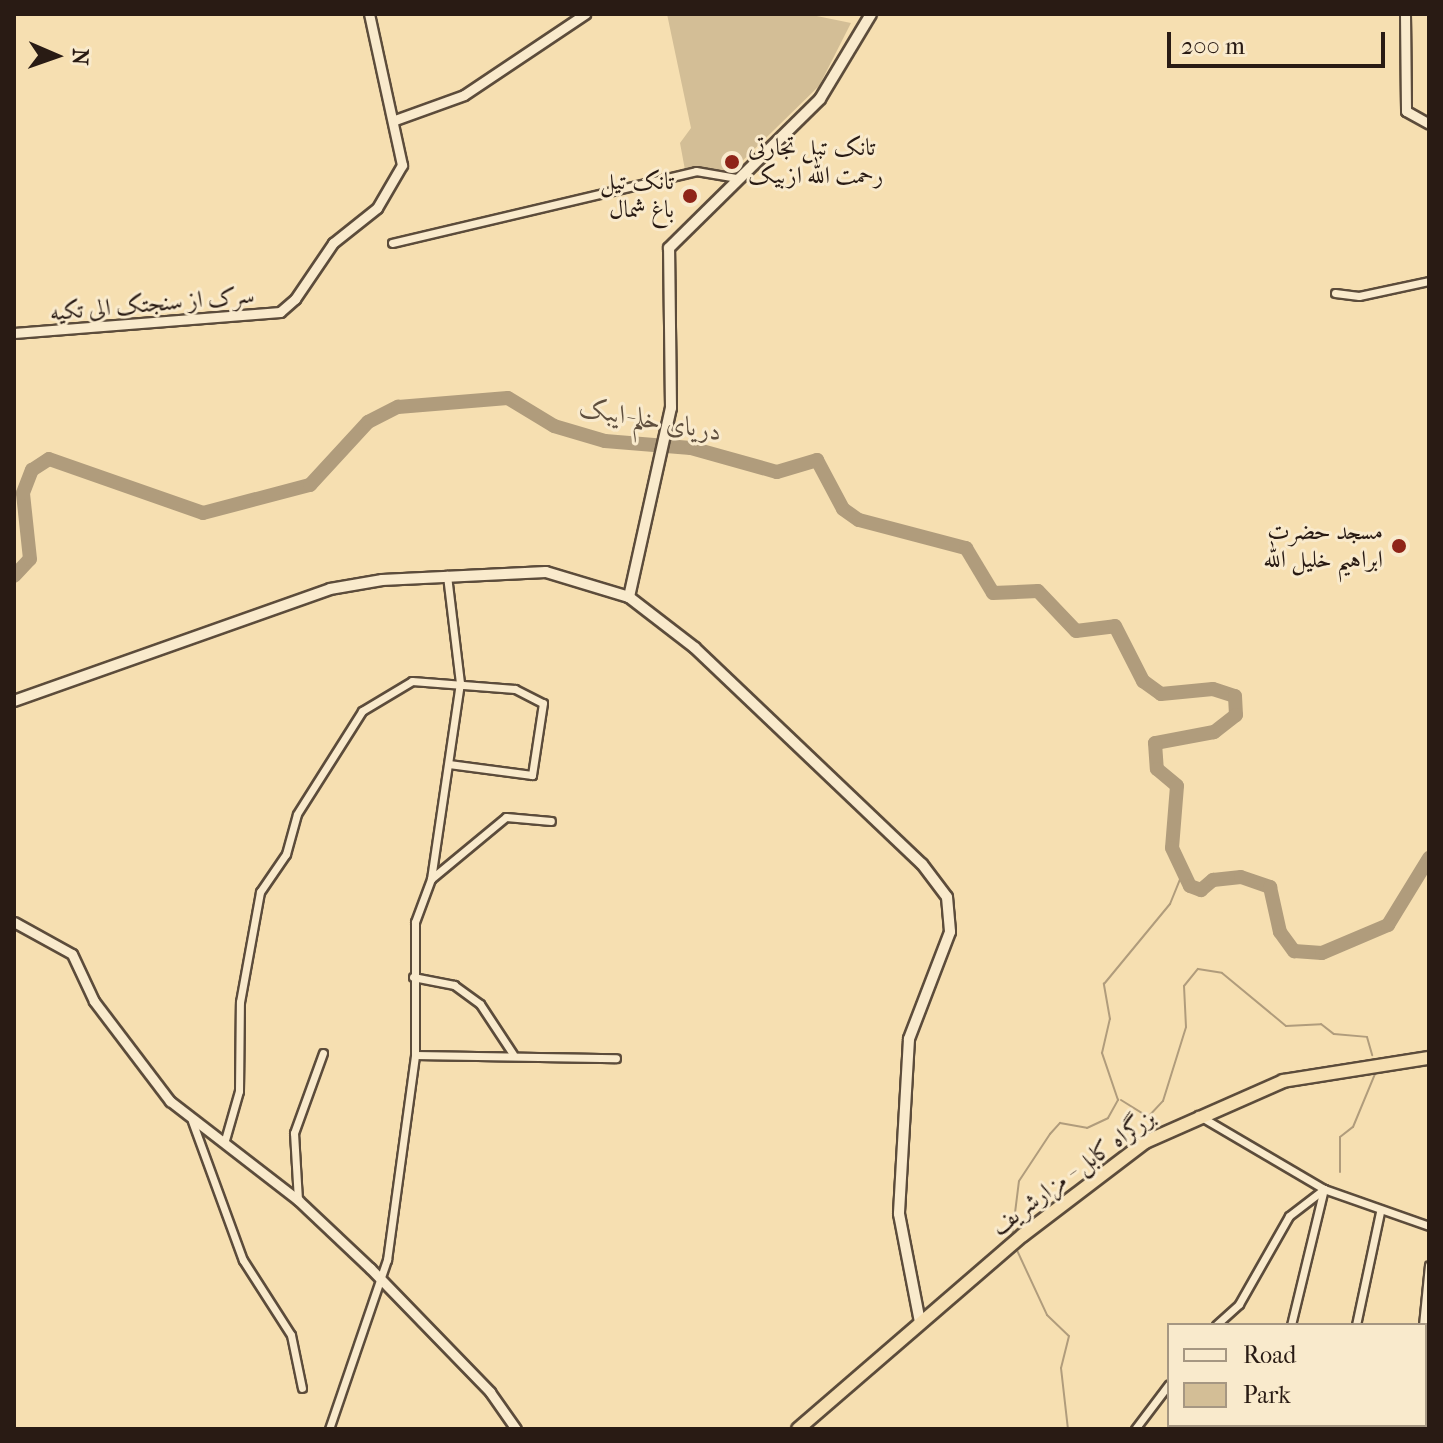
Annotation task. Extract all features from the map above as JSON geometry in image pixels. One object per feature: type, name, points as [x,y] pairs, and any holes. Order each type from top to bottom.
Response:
[{"type":"highway","name":"بزرگراه کابل - مزارشریف","points":[[798,1429],[1008,1247],[1145,1142],[1196,1114],[1283,1081],[1429,1058]]},
{"type":"main road","points":[[629,597],[671,408],[669,248],[820,99],[871,14]]},
{"type":"main road","points":[[14,701],[330,589],[447,573],[546,572],[629,597],[706,659],[922,864],[947,897],[950,932],[909,1039],[899,1214],[920,1322]]},
{"type":"street","name":"سرک از سنجتک الی تکیه","points":[[14,333],[280,312],[333,243],[393,186],[402,165],[395,120],[369,14]]},
{"type":"street","points":[[395,120],[464,95],[585,14]]},
{"type":"street","points":[[1405,14],[1406,111],[1429,124]]},
{"type":"street","points":[[392,243],[696,171],[737,178]]},
{"type":"street","points":[[1335,293],[1359,296],[1429,281]]},
{"type":"street","points":[[329,1429],[380,1281],[415,1055],[415,922],[431,879],[460,683],[447,573]]},
{"type":"street","points":[[225,1140],[239,1091],[240,1002],[260,892],[286,854],[297,814],[362,711],[389,689],[412,681],[515,689],[543,703],[532,775],[449,764]]},
{"type":"street","points":[[431,879],[506,817],[551,821]]},
{"type":"street","points":[[14,922],[72,954],[94,1001],[192,1121],[243,1260],[291,1335],[302,1388]]},
{"type":"street","points":[[413,977],[454,985],[480,1004],[513,1054]]},
{"type":"street","points":[[298,1200],[294,1133],[323,1053]]},
{"type":"street","points":[[415,1055],[513,1054],[616,1058]]},
{"type":"street","points":[[1196,1114],[1324,1189],[1380,1212],[1429,1226]]},
{"type":"street","points":[[192,1121],[225,1140],[298,1200],[490,1392],[516,1429]]},
{"type":"street","points":[[1218,1323],[1239,1304],[1289,1216],[1324,1189]]},
{"type":"street","points":[[1291,1323],[1324,1189]]},
{"type":"street","points":[[1356,1323],[1380,1212]]},
{"type":"street","points":[[1423,1323],[1429,1265]]},
{"type":"street","points":[[1135,1429],[1167,1387]]},
{"type":"green space","points":[[667,14],[807,14],[851,23],[819,86],[726,177],[685,170],[680,143],[691,128]]},
{"type":"waterway","name":"دریای خلم-ایبک","points":[[14,576],[30,559],[23,493],[32,470],[49,459],[203,513],[310,485],[368,422],[398,407],[508,398],[554,426],[605,441],[691,448],[777,472],[817,460],[843,509],[859,520],[966,548],[993,593],[1038,591],[1076,631],[1115,626],[1143,681],[1161,694],[1213,689],[1235,696],[1236,715],[1214,732],[1155,743],[1157,769],[1177,786],[1172,848],[1190,886],[1201,890],[1213,880],[1241,877],[1270,887],[1280,932],[1294,951],[1322,953],[1388,925],[1429,858]]},
{"type":"waterway","points":[[1012,1237],[1019,1181],[1050,1134],[1060,1123],[1087,1128],[1108,1118],[1118,1100],[1102,1053],[1110,1019],[1104,984],[1170,904],[1182,875]]},
{"type":"waterway","points":[[1121,1100],[1148,1117],[1163,1101],[1186,1027],[1184,986],[1198,969],[1222,973],[1286,1026],[1321,1024],[1334,1034],[1367,1037],[1372,1055]]},
{"type":"waterway","points":[[1340,1172],[1340,1137],[1353,1127],[1375,1074]]},
{"type":"waterway","points":[[1015,1246],[1047,1315],[1069,1336],[1061,1368],[1068,1429]]},
{"type":"place","name":"تانک تیل تجارتی رحمت الله ازبیک","points":[[732,162]]},
{"type":"place","name":"تانک تیل باغ شمال","points":[[690,196]]},
{"type":"place","name":"مسجد حضرت ابراهیم خلیل الله","points":[[1399,546]]}]
